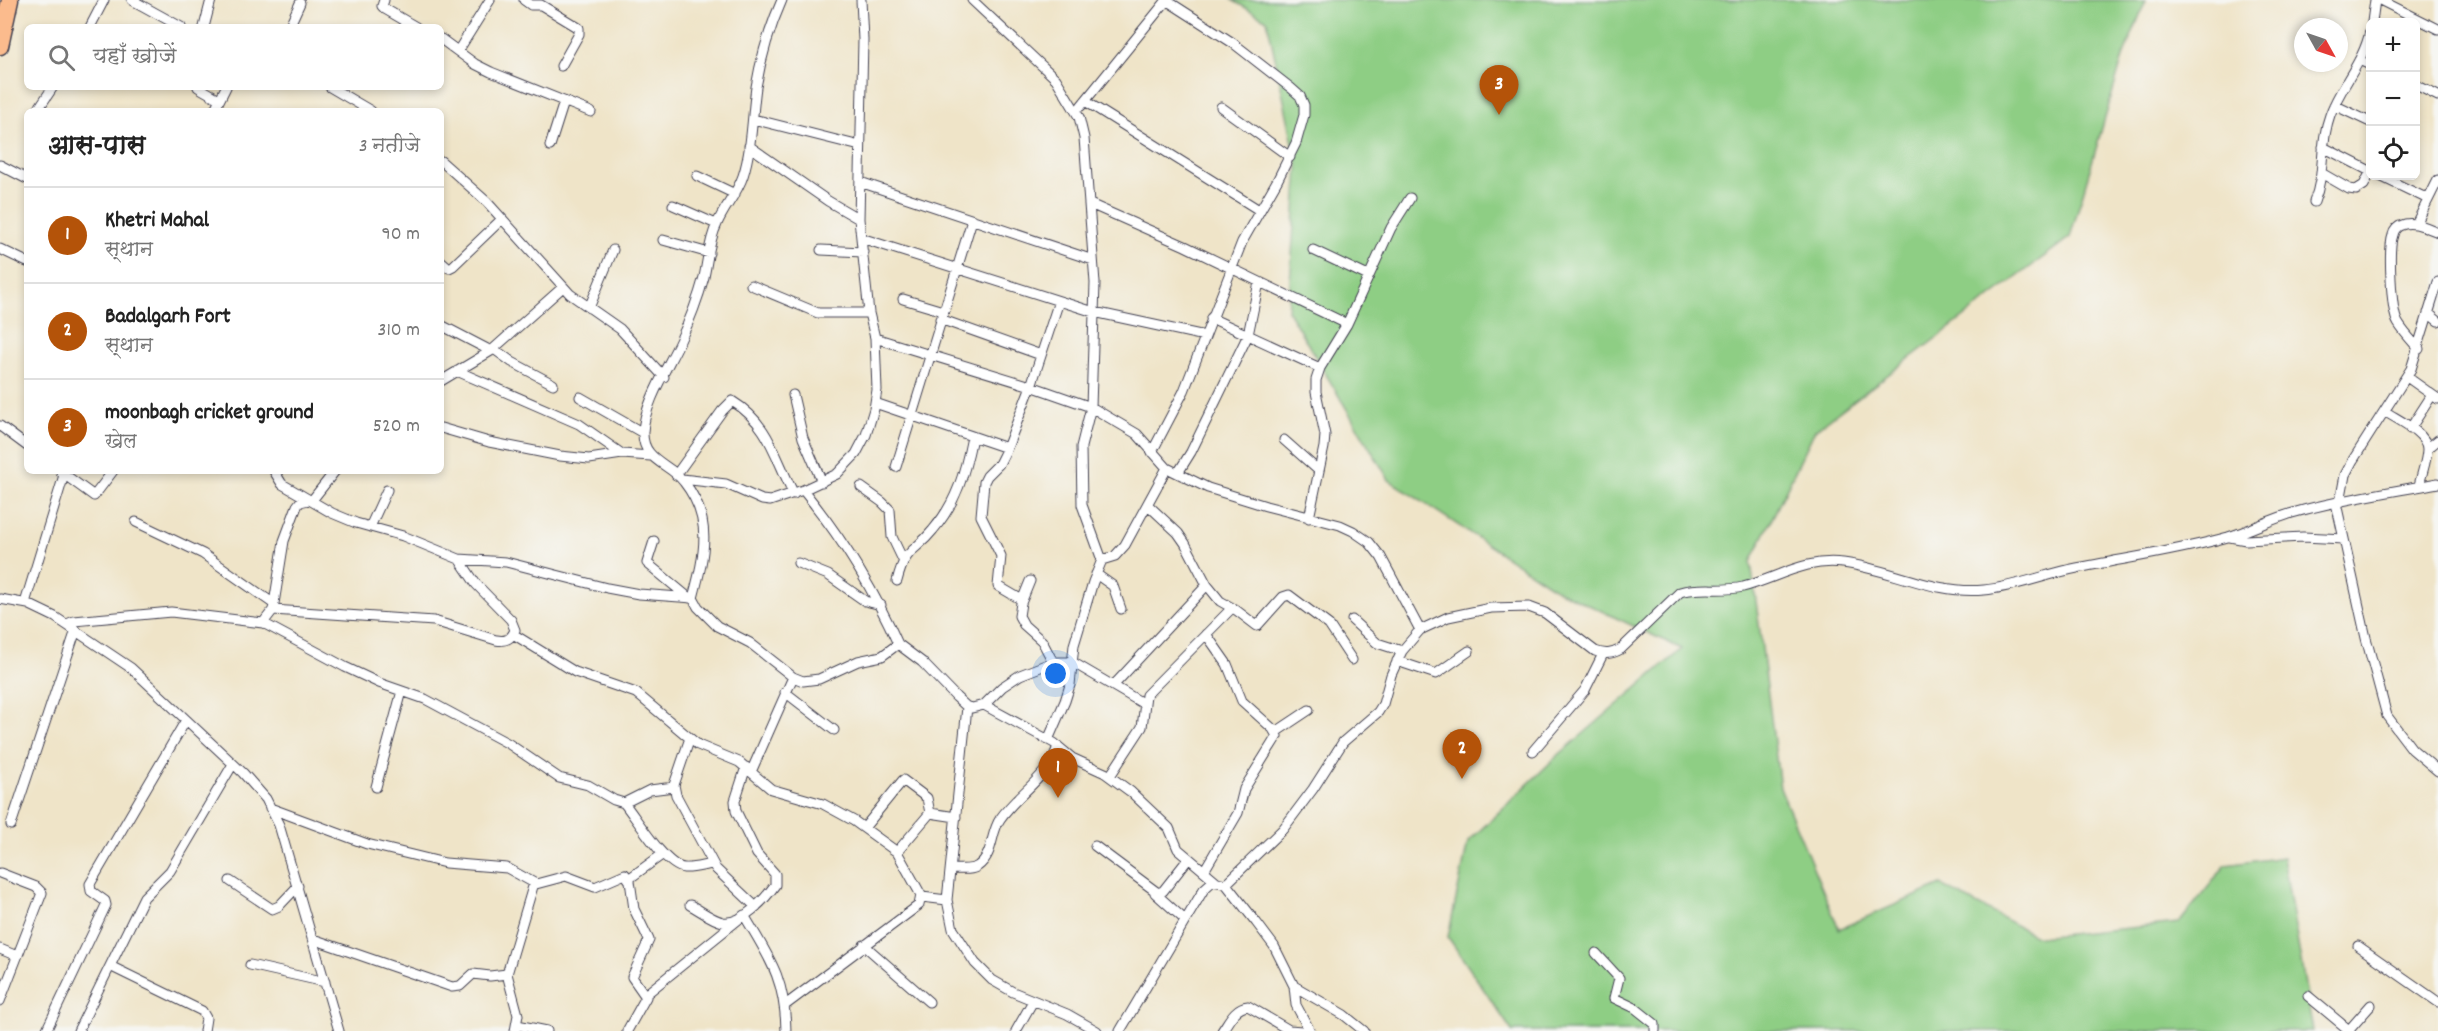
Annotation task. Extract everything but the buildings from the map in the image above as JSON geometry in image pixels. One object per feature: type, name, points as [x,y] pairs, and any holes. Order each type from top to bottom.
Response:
[{"type":"highway","points":[[0,46],[10,0]]},
{"type":"street","points":[[92,24],[104,0]]},
{"type":"street","points":[[132,0],[176,24]]},
{"type":"street","points":[[205,24],[211,0]]},
{"type":"street","points":[[384,0],[382,6],[385,9],[411,24]]},
{"type":"street","points":[[458,51],[490,0]]},
{"type":"street","points":[[524,0],[531,5],[541,5],[579,28],[579,34],[561,66]]},
{"type":"street","points":[[692,598],[705,539],[701,512],[679,477],[651,456],[645,448],[643,433],[651,399],[664,377],[690,319],[717,224],[743,176],[759,76],[768,36],[782,0]]},
{"type":"street","points":[[679,477],[726,484],[766,501],[799,492],[837,474],[856,454],[866,435],[878,390],[875,338],[859,219],[863,40],[861,0]]},
{"type":"street","points":[[972,0],[1056,79],[1076,112],[1084,138],[1090,204],[1094,312],[1091,407],[1081,447],[1082,505],[1102,560],[1074,645],[1065,701],[1048,740]]},
{"type":"street","points":[[1076,112],[1166,0],[1233,43],[1300,96],[1304,115],[1290,157],[1259,210],[1230,268],[1184,391],[1152,452]]},
{"type":"street","points":[[2373,18],[2375,0]]},
{"type":"street","points":[[2380,0],[2438,29]]},
{"type":"street","points":[[291,24],[300,3]]},
{"type":"street","points":[[444,41],[491,72],[591,112]]},
{"type":"street","points":[[2314,202],[2323,174],[2325,132],[2334,105],[2359,60],[2366,42]]},
{"type":"street","points":[[2359,60],[2366,63]]},
{"type":"street","points":[[2420,87],[2438,96]]},
{"type":"street","points":[[39,108],[51,90]]},
{"type":"street","points":[[203,90],[219,99]]},
{"type":"street","points":[[215,108],[224,90]]},
{"type":"street","points":[[335,90],[367,108]]},
{"type":"street","points":[[1085,101],[1259,210]]},
{"type":"street","points":[[550,146],[564,102]]},
{"type":"street","points":[[2334,105],[2366,120]]},
{"type":"street","points":[[1221,107],[1290,157]]},
{"type":"street","points":[[753,119],[860,146]]},
{"type":"street","points":[[749,146],[828,201],[859,219]]},
{"type":"street","points":[[2323,147],[2366,170]]},
{"type":"street","points":[[444,164],[486,201],[563,286],[620,329],[664,377]]},
{"type":"street","points":[[0,165],[24,177]]},
{"type":"street","points":[[2323,174],[2349,189],[2356,190],[2364,185],[2366,180]]},
{"type":"street","points":[[697,176],[735,194]]},
{"type":"street","points":[[2388,180],[2428,199]]},
{"type":"street","points":[[2416,224],[2438,180]]},
{"type":"street","points":[[860,182],[1093,260]]},
{"type":"street","points":[[1309,518],[1325,435],[1316,392],[1316,380],[1320,368],[1347,324],[1391,228],[1410,198]]},
{"type":"street","points":[[1090,204],[1347,324]]},
{"type":"street","points":[[673,205],[717,224]]},
{"type":"street","points":[[444,264],[449,268],[453,266],[502,219]]},
{"type":"street","points":[[896,467],[972,220]]},
{"type":"street","points":[[2419,350],[2398,323],[2395,314],[2392,290],[2392,237],[2398,227],[2404,224],[2416,224],[2438,232]]},
{"type":"street","points":[[861,238],[1094,312],[1204,336]]},
{"type":"street","points":[[663,240],[709,253]]},
{"type":"street","points":[[0,249],[24,261]]},
{"type":"street","points":[[590,308],[613,250]]},
{"type":"street","points":[[821,250],[863,252]]},
{"type":"street","points":[[1313,250],[1368,276]]},
{"type":"street","points":[[1178,473],[1191,452],[1248,335],[1258,282]]},
{"type":"street","points":[[2438,282],[2419,350],[2407,377],[2349,468],[2338,502],[2366,638],[2387,716],[2412,749],[2438,771]]},
{"type":"street","points":[[751,285],[818,313],[870,313]]},
{"type":"street","points":[[444,379],[493,350],[563,286]]},
{"type":"street","points":[[903,299],[1041,356]]},
{"type":"street","points":[[1022,600],[998,586],[1001,556],[981,516],[985,479],[997,467],[1007,448],[1032,386],[1059,301]]},
{"type":"street","points":[[2428,313],[2438,321]]},
{"type":"street","points":[[1211,318],[1320,368]]},
{"type":"street","points":[[444,326],[493,350],[553,384]]},
{"type":"street","points":[[875,338],[1032,386],[1091,407],[1137,434],[1167,468],[1208,488],[1340,525],[1368,542],[1381,558],[1420,630]]},
{"type":"street","points":[[457,370],[579,424],[622,454]]},
{"type":"street","points":[[2407,377],[2435,397],[2410,429]]},
{"type":"street","points":[[793,395],[803,438],[822,482]]},
{"type":"street","points":[[580,396],[643,433]]},
{"type":"street","points":[[679,477],[722,411],[732,401],[770,438],[799,492],[849,550],[881,605],[898,644],[922,662],[967,707],[984,705],[1010,681],[1053,662],[1072,662],[1144,704]]},
{"type":"street","points":[[875,403],[1007,448]]},
{"type":"street","points":[[2386,412],[2421,436],[2427,449],[2419,486]]},
{"type":"street","points":[[0,426],[24,444]]},
{"type":"street","points":[[444,429],[489,442],[560,456],[598,459],[622,454],[651,456]]},
{"type":"street","points":[[897,581],[903,560],[913,547],[934,529],[951,505],[963,477],[972,437]]},
{"type":"street","points":[[1284,440],[1319,471]]},
{"type":"street","points":[[2427,449],[2438,440]]},
{"type":"street","points":[[1102,560],[1115,556],[1125,545],[1167,468]]},
{"type":"street","points":[[25,603],[61,474]]},
{"type":"street","points":[[62,474],[94,496],[111,474]]},
{"type":"street","points":[[275,474],[279,482],[309,501],[345,519],[403,536],[459,560],[506,562],[639,594],[692,598]]},
{"type":"street","points":[[263,623],[273,607],[287,530],[298,504],[309,501],[333,474]]},
{"type":"street","points":[[1120,1031],[1204,889],[1210,883],[1222,883],[1283,828],[1313,789],[1342,742],[1378,712],[1383,704],[1390,675],[1402,651],[1420,630],[1448,617],[1491,608],[1529,607],[1545,614],[1595,651],[1603,654],[1612,653],[1621,649],[1680,591],[1693,588],[1720,590],[1743,587],[1795,567],[1818,562],[1840,562],[1869,567],[1953,590],[1982,591],[2228,537],[2294,512],[2438,483]]},
{"type":"street","points":[[861,487],[890,510],[892,537],[903,560]]},
{"type":"street","points":[[370,527],[387,490]]},
{"type":"street","points":[[1148,505],[1178,533],[1207,585],[1223,604],[1236,610],[1257,626],[1283,597],[1288,595],[1329,626],[1352,660]]},
{"type":"street","points":[[136,522],[203,554],[273,607],[434,621],[502,641],[513,634],[515,626],[476,584],[459,560]]},
{"type":"street","points":[[2228,537],[2247,540],[2303,537],[2344,539]]},
{"type":"street","points":[[654,541],[647,563],[692,598],[717,626],[750,643],[793,677],[803,681],[819,679],[858,660],[882,656],[898,644]]},
{"type":"street","points":[[798,563],[828,575],[865,601],[881,605]]},
{"type":"street","points":[[1096,574],[1113,586],[1121,609]]},
{"type":"street","points":[[1030,581],[1019,610],[1021,621],[1042,641],[1053,662]]},
{"type":"street","points":[[1113,686],[1207,585]]},
{"type":"street","points":[[0,599],[25,603],[66,624],[131,668],[233,764],[266,799],[279,825],[339,1031]]},
{"type":"street","points":[[1110,776],[1142,727],[1146,695],[1232,608]]},
{"type":"street","points":[[66,624],[74,621],[171,612],[263,623],[345,667],[425,699],[509,744],[559,778],[588,785],[624,803],[663,854],[682,868],[713,864]]},
{"type":"street","points":[[1352,620],[1377,643],[1402,651]]},
{"type":"street","points":[[11,825],[76,630]]},
{"type":"street","points":[[513,634],[575,672],[636,693],[690,738],[708,749],[733,758],[771,789],[823,804],[864,828],[897,852],[922,897],[919,905],[784,1006]]},
{"type":"street","points":[[1206,634],[1227,664],[1242,701],[1276,732]]},
{"type":"street","points":[[1397,661],[1436,674],[1469,651]]},
{"type":"street","points":[[1533,751],[1585,690],[1603,654]]},
{"type":"street","points":[[627,1031],[644,1002],[645,995],[756,907],[773,888],[776,878],[757,854],[736,811],[735,801],[793,677]]},
{"type":"street","points":[[376,787],[402,691]]},
{"type":"street","points":[[785,692],[834,730]]},
{"type":"street","points":[[984,705],[1058,746],[1072,758],[1110,776],[1163,821],[1172,832],[1177,847],[1204,871],[1222,883],[1274,946],[1294,986],[1296,1005],[1310,1031]]},
{"type":"street","points":[[967,707],[947,900],[952,929],[975,963],[992,980],[1033,1001],[1067,1014],[1097,1031]]},
{"type":"street","points":[[1204,871],[1235,819],[1244,789],[1275,740],[1276,732],[1309,710]]},
{"type":"street","points":[[46,1031],[106,905],[104,899],[91,891],[90,884],[186,720]]},
{"type":"street","points":[[690,738],[674,787],[713,864],[756,907]]},
{"type":"street","points":[[951,869],[970,869],[979,865],[990,850],[999,820],[1048,769],[1058,746]]},
{"type":"street","points":[[78,1031],[144,897],[170,871],[233,764]]},
{"type":"street","points":[[864,828],[903,780],[927,798],[930,813]]},
{"type":"street","points":[[624,803],[650,790],[674,787]]},
{"type":"street","points":[[270,808],[367,844],[445,863],[507,868],[539,884],[556,877],[566,876],[595,886],[622,874],[630,878]]},
{"type":"street","points":[[930,813],[956,817]]},
{"type":"street","points":[[897,852],[930,813]]},
{"type":"street","points":[[1095,846],[1155,893],[1185,920]]},
{"type":"street","points":[[630,878],[663,854]]},
{"type":"street","points":[[1155,893],[1163,891],[1189,858]]},
{"type":"street","points":[[0,873],[36,886],[42,893],[0,1001]]},
{"type":"street","points":[[630,878],[634,909],[649,940],[632,977],[645,995]]},
{"type":"street","points":[[230,881],[272,909],[279,906],[298,886]]},
{"type":"street","points":[[534,883],[507,974],[518,1015],[516,1028],[547,1031]]},
{"type":"street","points":[[922,897],[947,900]]},
{"type":"street","points":[[690,905],[723,922],[744,915]]},
{"type":"street","points":[[744,915],[779,978],[786,1031]]},
{"type":"street","points":[[313,939],[452,987],[460,986],[473,974],[490,976],[507,974]]},
{"type":"street","points":[[864,945],[929,1002]]},
{"type":"street","points":[[2358,946],[2438,1002]]},
{"type":"street","points":[[0,949],[17,957]]},
{"type":"street","points":[[1596,953],[1619,978],[1615,999],[1635,1008],[1655,1024],[1657,1027],[1655,1031]]},
{"type":"street","points":[[250,965],[325,982]]},
{"type":"street","points":[[110,966],[202,1011],[206,1018],[204,1031]]},
{"type":"street","points":[[1294,986],[1344,1015],[1364,1031]]},
{"type":"street","points":[[2308,996],[2350,1031],[2371,1005]]},
{"type":"street","points":[[1016,1031],[1033,1001]]},
{"type":"street","points":[[1222,1031],[1236,1012],[1248,1006],[1287,1029],[1302,1031]]},
{"type":"green space","points":[[1232,0],[2146,0],[2123,57],[2070,237],[1815,430],[1751,562],[1780,788],[1839,929],[1941,885],[2038,937],[2179,923],[2226,865],[2283,857],[2313,1031],[1512,1031],[1448,937],[1468,842],[1555,758],[1682,649],[1557,590],[1389,480],[1288,311],[1298,167],[1267,20]]},
{"type":"place","name":"moonbagh cricket ground","points":[[1499,115]]},
{"type":"place","name":"Badalgarh Fort","points":[[1462,779]]},
{"type":"place","name":"Khetri Mahal","points":[[1058,798]]}]
